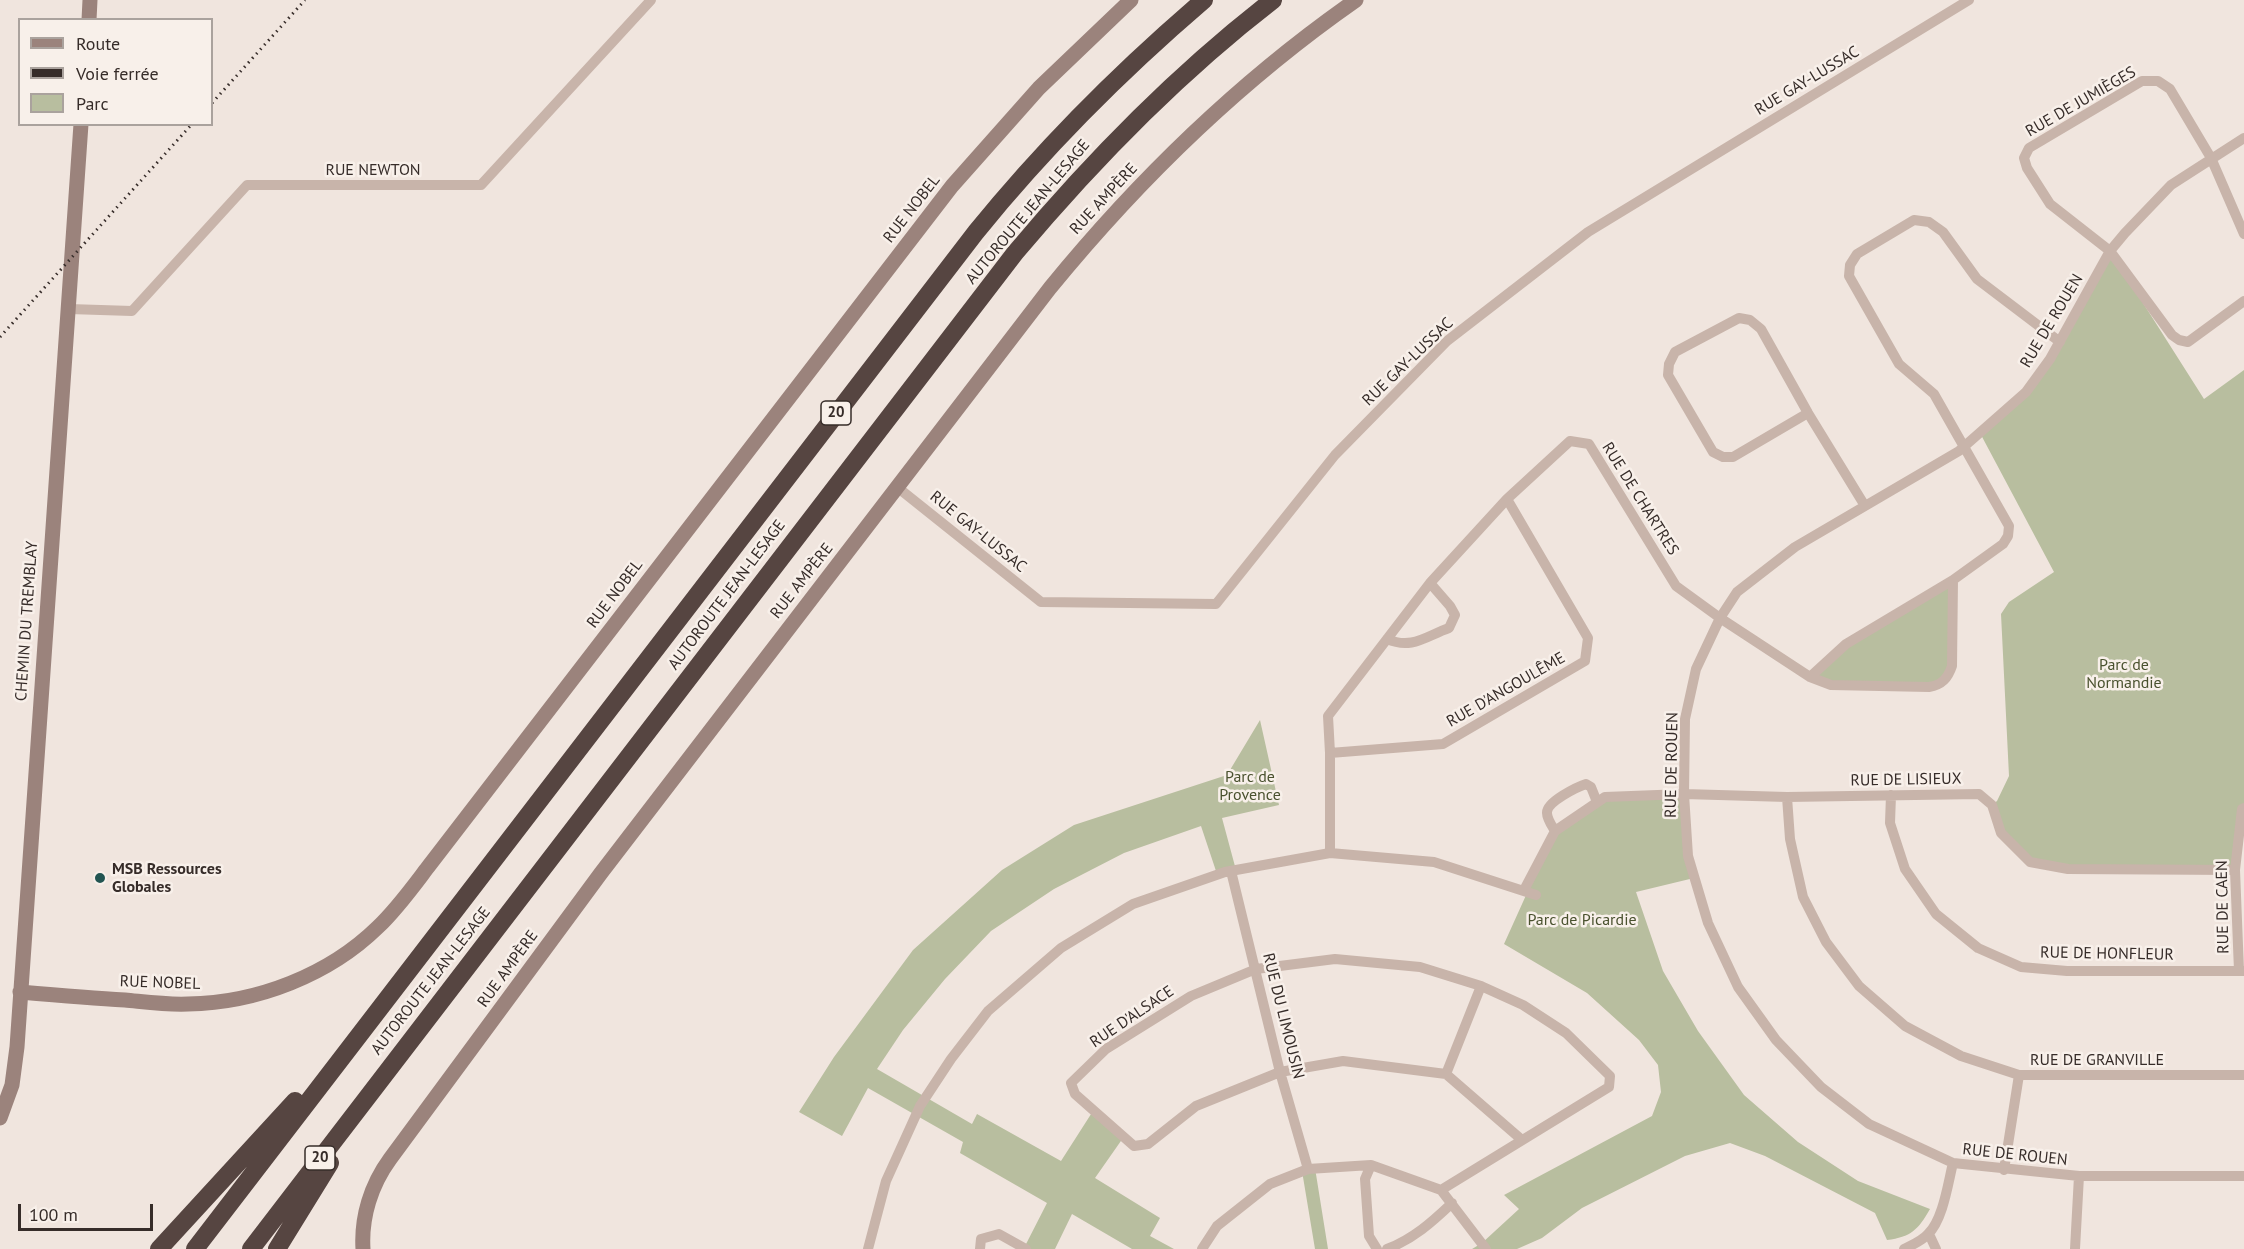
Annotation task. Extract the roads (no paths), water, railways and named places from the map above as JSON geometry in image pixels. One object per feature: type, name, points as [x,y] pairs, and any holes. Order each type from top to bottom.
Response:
[{"type":"highway","name":"AUTOROUTE JEAN-LESAGE","points":[[195,1249],[981,225],[1029,168],[1084,110],[1131,64],[1204,0]]},
{"type":"highway","name":"AUTOROUTE JEAN-LESAGE","points":[[251,1249],[1031,234],[1095,161],[1146,109],[1210,50],[1273,0]]},
{"type":"highway","points":[[159,1249],[366,1025]]},
{"type":"highway","points":[[277,1249],[389,1067]]},
{"type":"street","points":[[89,18],[90,0]]},
{"type":"street","name":"RUE NEWTON","points":[[69,309],[132,311],[246,185],[481,185],[651,0]]},
{"type":"street","name":"RUE NOBEL","points":[[20,993],[170,1004],[216,1003],[261,993],[310,974],[342,956],[373,932],[401,902],[952,186],[1039,88],[1131,0]]},
{"type":"street","name":"RUE AMPÈRE","points":[[363,1249],[367,1210],[373,1190],[385,1166],[601,873],[1050,288],[1129,197],[1190,136],[1240,90],[1356,0]]},
{"type":"street","name":"RUE GAY-LUSSAC","points":[[897,487],[1041,602],[1216,604],[1335,454],[1447,341],[1588,232],[1969,0]]},
{"type":"street","name":"RUE DE JUMIÈGES","points":[[2110,252],[2050,204],[2027,168],[2024,158],[2029,148],[2142,81],[2158,81],[2170,89],[2211,158]]},
{"type":"street","name":"CHEMIN DU TREMBLAY","points":[[0,1118],[13,1076],[20,993],[81,126]]},
{"type":"street","name":"RUE DE ROUEN","points":[[2244,138],[2171,185],[2110,252],[2060,342],[2026,392],[1963,448],[1795,547],[1737,592],[1720,618],[1696,669],[1685,719],[1684,794],[1688,856],[1708,923],[1738,987],[1776,1040],[1821,1086],[1869,1124],[1953,1163],[2079,1176],[2244,1176]]},
{"type":"street","points":[[2211,158],[2244,234]]},
{"type":"street","points":[[1810,677],[1846,644],[1953,580],[2003,544],[2008,536],[2008,526],[1934,394],[1899,364],[1848,276],[1850,265],[1857,254],[1914,220],[1929,222],[1943,232],[1977,279],[2060,342]]},
{"type":"street","points":[[2110,252],[2172,335],[2179,340],[2188,342],[2244,301]]},
{"type":"street","points":[[1808,413],[1733,457],[1723,457],[1713,452],[1668,375],[1669,364],[1675,352],[1739,318],[1750,320],[1761,329],[1808,413],[1865,506]]},
{"type":"street","name":"RUE DE CHARTRES","points":[[1330,853],[1328,716],[1430,583],[1507,499],[1570,441],[1589,444],[1676,586],[1810,677],[1831,686],[1937,686],[1948,677],[1952,666],[1953,580]]},
{"type":"street","name":"RUE D'ANGOULÊME","points":[[1330,753],[1443,744],[1585,661],[1588,638],[1507,499]]},
{"type":"street","points":[[1386,639],[1399,645],[1414,643],[1449,628],[1455,615],[1430,583]]},
{"type":"street","points":[[1524,890],[1556,831],[1598,802],[1591,787],[1586,784],[1576,787],[1547,808],[1546,815],[1556,831]]},
{"type":"street","name":"RUE DE LISIEUX","points":[[1598,802],[1605,797],[1684,794],[1787,797],[1979,794],[1992,805],[2001,833],[2030,862],[2068,869],[2235,870]]},
{"type":"street","name":"RUE DE HONFLEUR","points":[[1890,795],[1890,823],[1905,869],[1936,914],[1978,948],[2021,967],[2067,971],[2241,971]]},
{"type":"street","name":"RUE DE GRANVILLE","points":[[1787,797],[1790,839],[1803,897],[1826,942],[1859,986],[1905,1026],[1961,1056],[2019,1075],[2244,1075]]},
{"type":"street","name":"RUE DE CAEN","points":[[2241,971],[2235,870],[2242,809],[2244,808]]},
{"type":"street","points":[[868,1249],[886,1181],[920,1106],[951,1059],[988,1011],[1061,948],[1133,904],[1231,870],[1330,853],[1434,862],[1536,895]]},
{"type":"street","name":"RUE DU LIMOUSIN","points":[[1231,870],[1280,1072],[1308,1169]]},
{"type":"street","points":[[1256,969],[1335,958],[1420,967],[1481,986],[1523,1005],[1566,1033],[1610,1076],[1609,1087],[1441,1190]]},
{"type":"street","name":"RUE D'ALSACE","points":[[1256,969],[1191,996],[1106,1049],[1071,1083],[1075,1094],[1134,1146],[1148,1144],[1196,1106],[1280,1072]]},
{"type":"street","points":[[1446,1074],[1481,986]]},
{"type":"street","points":[[1280,1072],[1343,1061],[1446,1074],[1522,1140]]},
{"type":"street","points":[[2004,1170],[2019,1075]]},
{"type":"street","points":[[1904,1249],[1929,1234],[1940,1213],[1953,1163]]},
{"type":"street","points":[[1371,1165],[1365,1179],[1369,1236],[1377,1249]]},
{"type":"street","points":[[1202,1249],[1217,1226],[1270,1184],[1308,1169],[1371,1165],[1441,1190],[1486,1249]]},
{"type":"street","points":[[2075,1249],[2079,1176]]},
{"type":"street","points":[[1388,1249],[1402,1244],[1429,1226],[1452,1203]]},
{"type":"street","points":[[980,1249],[981,1239],[999,1234],[1026,1249]]},
{"type":"street","points":[[1929,1234],[1936,1249]]},
{"type":"railway","points":[[213,102],[305,0]]},
{"type":"railway","points":[[0,337],[190,126]]},
{"type":"place","name":"MSB Ressources Globales","points":[[100,878]]},
{"type":"park label","name":"Parc de Normandie","points":[[2124,674]]},
{"type":"park label","name":"Parc de Provence","points":[[1250,786]]},
{"type":"park label","name":"Parc de Picardie","points":[[1582,920]]}]
